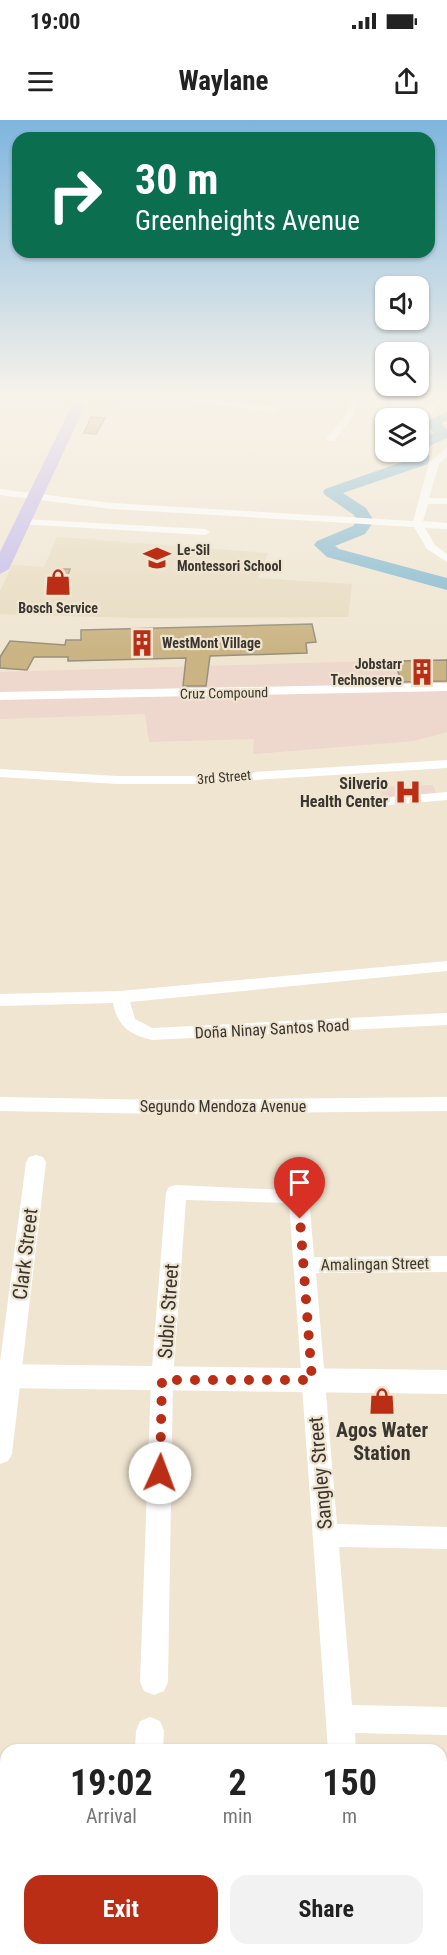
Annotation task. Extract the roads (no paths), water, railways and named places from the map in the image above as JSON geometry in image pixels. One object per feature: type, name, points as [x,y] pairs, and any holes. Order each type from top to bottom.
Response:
[{"type":"main road","points":[[0,569],[30,479]]},
{"type":"main road","points":[[25,495],[35,479]]},
{"type":"street","points":[[412,524],[425,501],[430,479]]},
{"type":"street","points":[[429,482],[444,482]]},
{"type":"street","points":[[0,492],[108,506],[447,526]]},
{"type":"street","points":[[425,501],[447,501]]},
{"type":"street","points":[[16,518],[205,532]]},
{"type":"street","points":[[412,524],[431,547],[447,559]]},
{"type":"street","name":"Cruz Compound","points":[[0,696],[447,687]]},
{"type":"street","name":"3rd Street","points":[[0,773],[117,780],[192,780],[447,764]]},
{"type":"street","points":[[380,802],[447,796]]},
{"type":"street","points":[[0,1000],[75,1000],[120,997],[447,966]]},
{"type":"street","name":"Doña Ninay Santos Road","points":[[120,997],[125,1019],[136,1031],[152,1034],[447,1019]]},
{"type":"street","name":"Segundo Mendoza Avenue","points":[[0,1104],[162,1107],[447,1104]]},
{"type":"street","name":"Clark Street","points":[[0,1454],[5,1376],[36,1162]]},
{"type":"street","name":"Subic Street","points":[[154,1682],[162,1380],[176,1192],[299,1196]]},
{"type":"street","name":"Sangley Street","points":[[299,1196],[341,1744]]},
{"type":"street","name":"Amalingan Street","points":[[304,1265],[447,1264]]},
{"type":"street","points":[[5,1376],[162,1380],[447,1382]]},
{"type":"street","points":[[325,1535],[447,1538]]},
{"type":"street","points":[[338,1719],[447,1721]]},
{"type":"waterway","points":[[370,479],[331,492],[360,512],[366,521],[359,530],[323,545],[333,553],[447,584]]},
{"type":"place","name":"Le-Sil Montessori School","points":[[157,558]]},
{"type":"place","name":"Bosch Service","points":[[58,582]]},
{"type":"place","name":"WestMont Village","points":[[142,643]]},
{"type":"place","name":"Jobstarr Technoserve","points":[[422,672]]},
{"type":"place","name":"Silverio Health Center","points":[[408,792]]},
{"type":"place","name":"Agos Water Station","points":[[382,1401]]}]
